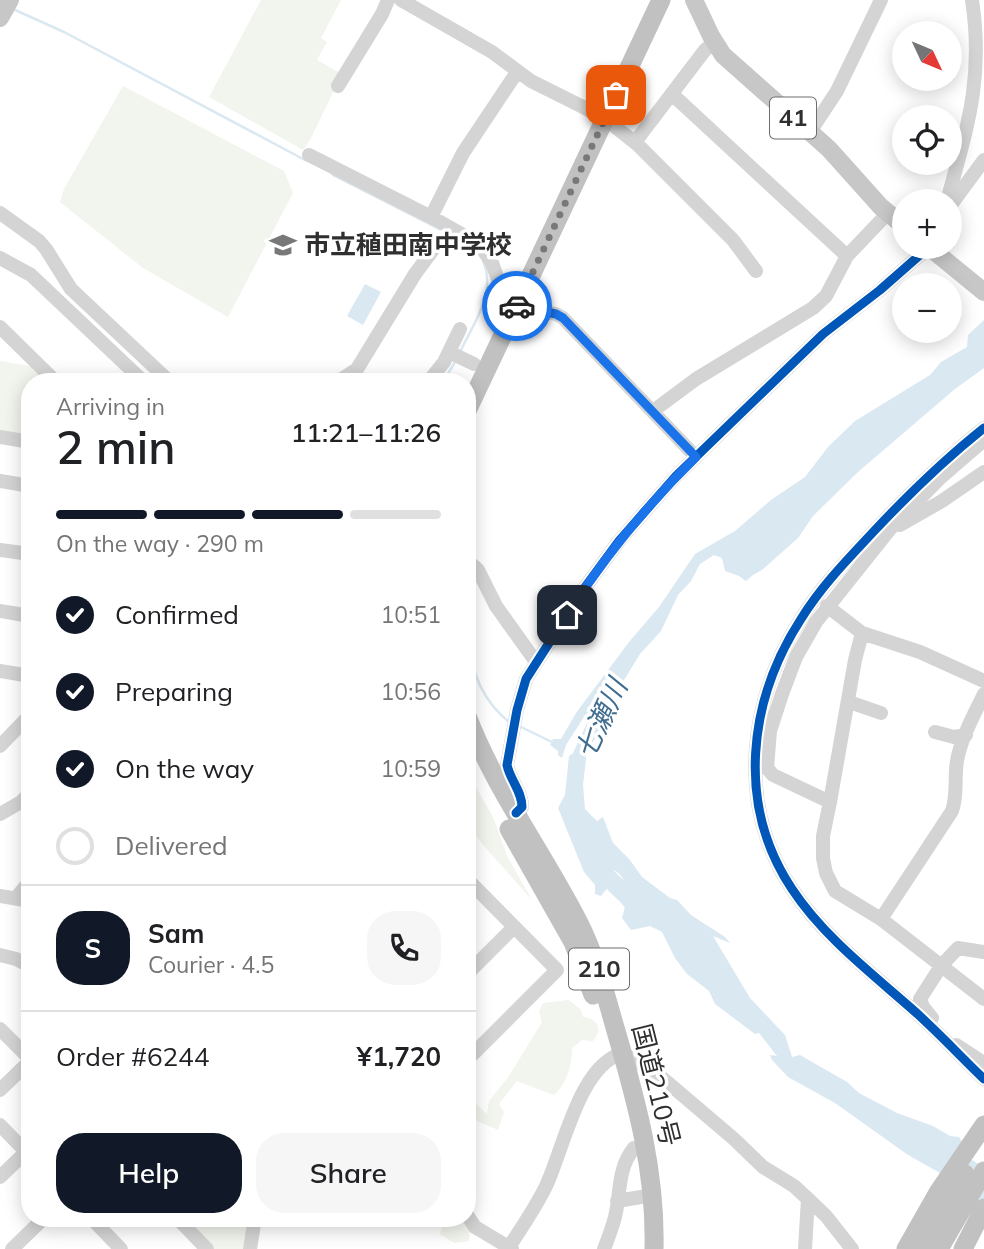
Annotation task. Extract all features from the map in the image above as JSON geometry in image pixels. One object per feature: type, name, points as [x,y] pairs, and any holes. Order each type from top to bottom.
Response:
[{"type":"highway","points":[[476,389],[511,303],[599,116],[648,0]]},
{"type":"highway","points":[[599,116],[661,0]]},
{"type":"highway","points":[[462,362],[511,303]]},
{"type":"highway","name":"国道210号","points":[[476,737],[486,760],[584,933],[598,967],[634,1148],[641,1197],[642,1249]]},
{"type":"highway","name":"国道210号","points":[[476,770],[573,942],[635,1096],[648,1154],[654,1214],[654,1249]]},
{"type":"highway","points":[[906,1249],[939,1191],[984,1125]]},
{"type":"highway","points":[[922,1249],[984,1142]]},
{"type":"highway","points":[[939,1249],[984,1171]]},
{"type":"highway","points":[[963,1249],[984,1208]]},
{"type":"main road","name":"41","points":[[694,0],[715,42],[729,61],[845,165],[873,199],[892,216]]},
{"type":"main road","points":[[944,259],[981,290]]},
{"type":"street","points":[[338,86],[383,13],[388,0]]},
{"type":"street","points":[[401,0],[492,52],[531,81],[599,116],[635,142],[740,247],[756,271]]},
{"type":"street","points":[[810,132],[837,91],[881,0]]},
{"type":"street","points":[[949,189],[966,144],[979,92],[980,38],[972,0]]},
{"type":"street","points":[[635,142],[705,50],[715,42]]},
{"type":"street","points":[[430,217],[463,153],[517,72]]},
{"type":"street","points":[[673,95],[847,256]]},
{"type":"street","points":[[309,155],[473,240],[484,250],[511,303],[560,315],[696,457]]},
{"type":"street","points":[[962,190],[984,160]]},
{"type":"street","points":[[0,213],[46,248],[71,289],[160,373]]},
{"type":"street","points":[[653,411],[696,379],[813,308],[826,296],[847,256],[888,213]]},
{"type":"street","points":[[351,373],[357,369],[415,274],[435,247]]},
{"type":"street","points":[[0,258],[31,275],[134,373]]},
{"type":"street","points":[[516,813],[522,807],[522,799],[509,774],[508,759],[523,684],[583,590],[649,505],[696,457],[831,327],[915,259]]},
{"type":"street","points":[[0,327],[47,373]]},
{"type":"street","points":[[436,373],[462,362],[460,328]]},
{"type":"street","points":[[984,428],[898,505],[836,571],[814,599],[788,640],[770,682],[754,752],[756,793],[763,829],[775,859],[794,892],[855,959],[952,1044],[984,1063]]},
{"type":"street","points":[[0,438],[21,441]]},
{"type":"street","points":[[830,802],[773,775],[766,764],[770,731],[805,639],[827,606],[891,528],[939,479],[984,440]]},
{"type":"street","points":[[891,528],[922,513],[984,472]]},
{"type":"street","points":[[0,481],[21,484]]},
{"type":"street","points":[[0,550],[21,553]]},
{"type":"street","points":[[476,568],[496,606],[536,662]]},
{"type":"street","points":[[827,606],[862,633],[920,652],[984,681]]},
{"type":"street","points":[[0,611],[21,614]]},
{"type":"street","points":[[862,633],[822,850],[824,866],[830,884],[839,895],[881,919],[984,999]]},
{"type":"street","points":[[0,671],[21,674]]},
{"type":"street","points":[[881,919],[952,811],[956,795],[958,759],[984,694]]},
{"type":"street","points":[[852,703],[880,713]]},
{"type":"street","points":[[0,746],[21,724]]},
{"type":"street","points":[[935,732],[954,737],[966,735]]},
{"type":"street","points":[[0,814],[21,801]]},
{"type":"street","points":[[476,891],[557,970],[476,1051]]},
{"type":"street","points":[[0,896],[21,900]]},
{"type":"street","points":[[476,965],[514,927]]},
{"type":"street","points":[[984,952],[958,948],[941,966],[921,995],[920,1002],[964,1060],[984,1079]]},
{"type":"street","points":[[0,955],[21,962]]},
{"type":"street","points":[[0,1029],[21,1051]]},
{"type":"street","points":[[475,1227],[510,1248],[544,1189],[580,1099],[599,1067],[617,1055],[660,1076],[763,1167],[808,1199],[826,1216],[852,1249]]},
{"type":"street","points":[[964,1060],[971,1076],[984,1092]]},
{"type":"street","points":[[0,1090],[21,1069]]},
{"type":"street","points":[[0,1125],[21,1145]]},
{"type":"street","points":[[604,1249],[615,1218],[620,1176],[634,1148]]},
{"type":"street","points":[[0,1177],[21,1158]]},
{"type":"street","points":[[617,1201],[641,1197]]},
{"type":"street","points":[[804,1249],[808,1199]]},
{"type":"street","points":[[12,1249],[35,1227]]},
{"type":"street","points":[[99,1249],[116,1244],[100,1227]]},
{"type":"street","points":[[186,1227],[207,1249]]},
{"type":"street","points":[[250,1249],[254,1227]]},
{"type":"shaded area","points":[[261,0],[341,0],[321,38],[327,42],[317,60],[342,74],[303,150],[209,97]]},
{"type":"shaded area","points":[[123,86],[284,171],[293,193],[228,317],[143,268],[60,202],[64,189]]},
{"type":"shaded area","points":[[0,361],[30,366],[32,364],[42,373],[21,373],[21,437],[0,434]]},
{"type":"shaded area","points":[[476,787],[494,819],[507,856],[532,900],[476,836]]},
{"type":"shaded area","points":[[569,1000],[581,1010],[583,1017],[595,1022],[598,1028],[596,1037],[593,1041],[582,1040],[572,1048],[568,1074],[554,1095],[517,1081],[499,1104],[504,1112],[498,1130],[476,1120],[476,1104],[487,1114],[489,1101],[509,1076],[542,1022],[539,1012],[543,1003]]},
{"type":"shaded area","points":[[190,1227],[247,1227],[243,1249],[211,1249]]},
{"type":"shaded area","points":[[442,1227],[470,1227],[469,1241],[454,1243],[440,1234]]},
{"type":"water","points":[[365,284],[381,292],[363,325],[347,316]]},
{"type":"water","points":[[984,320],[984,368],[955,389],[858,472],[813,516],[798,538],[762,570],[746,581],[725,571],[722,558],[714,555],[700,564],[691,581],[678,595],[661,631],[640,654],[624,680],[597,736],[587,750],[583,785],[585,809],[597,821],[603,817],[613,843],[642,877],[670,898],[677,900],[691,915],[730,943],[713,936],[750,998],[785,1035],[792,1057],[800,1055],[847,1082],[859,1093],[897,1113],[933,1126],[950,1136],[959,1137],[964,1145],[965,1155],[984,1168],[984,1207],[949,1178],[908,1155],[835,1103],[788,1077],[772,1060],[770,1055],[777,1056],[759,1033],[755,1034],[715,1004],[709,991],[687,974],[675,958],[662,932],[650,926],[631,930],[622,918],[626,886],[614,870],[610,874],[613,881],[601,896],[595,894],[595,885],[584,872],[558,808],[565,795],[569,756],[589,719],[584,717],[566,745],[562,758],[550,745],[553,739],[561,739],[576,713],[659,607],[695,554],[735,531],[771,500],[805,477],[828,447],[855,421],[930,375],[941,362],[967,347],[968,335]]},
{"type":"waterway","points":[[13,9],[64,32],[305,160]]},
{"type":"waterway","points":[[333,175],[439,229]]},
{"type":"waterway","points":[[460,352],[482,308],[487,285],[483,261]]},
{"type":"waterway","points":[[448,373],[455,362]]},
{"type":"waterway","points":[[476,674],[486,697],[509,722]]},
{"type":"waterway","points":[[519,726],[554,743]]},
{"type":"waterway","name":"七瀬川","points":[[595,865],[643,916]]},
{"type":"cycle path","points":[[516,813],[522,807],[521,801],[507,765],[517,710],[526,679],[583,590],[619,541],[676,476],[823,334],[915,259]]},
{"type":"cycle path","points":[[984,428],[915,489],[836,572],[809,607],[783,651],[769,684],[760,718],[756,753],[756,788],[762,823],[774,857],[792,889],[833,938],[921,1017],[984,1079]]},
{"type":"way so far","points":[[517,306],[616,95]]},
{"type":"place","name":"市立稙田南中学校","points":[[283,245]]},
{"type":"route","points":[[517,306],[560,315],[696,457],[649,505],[619,541],[567,615]]}]
